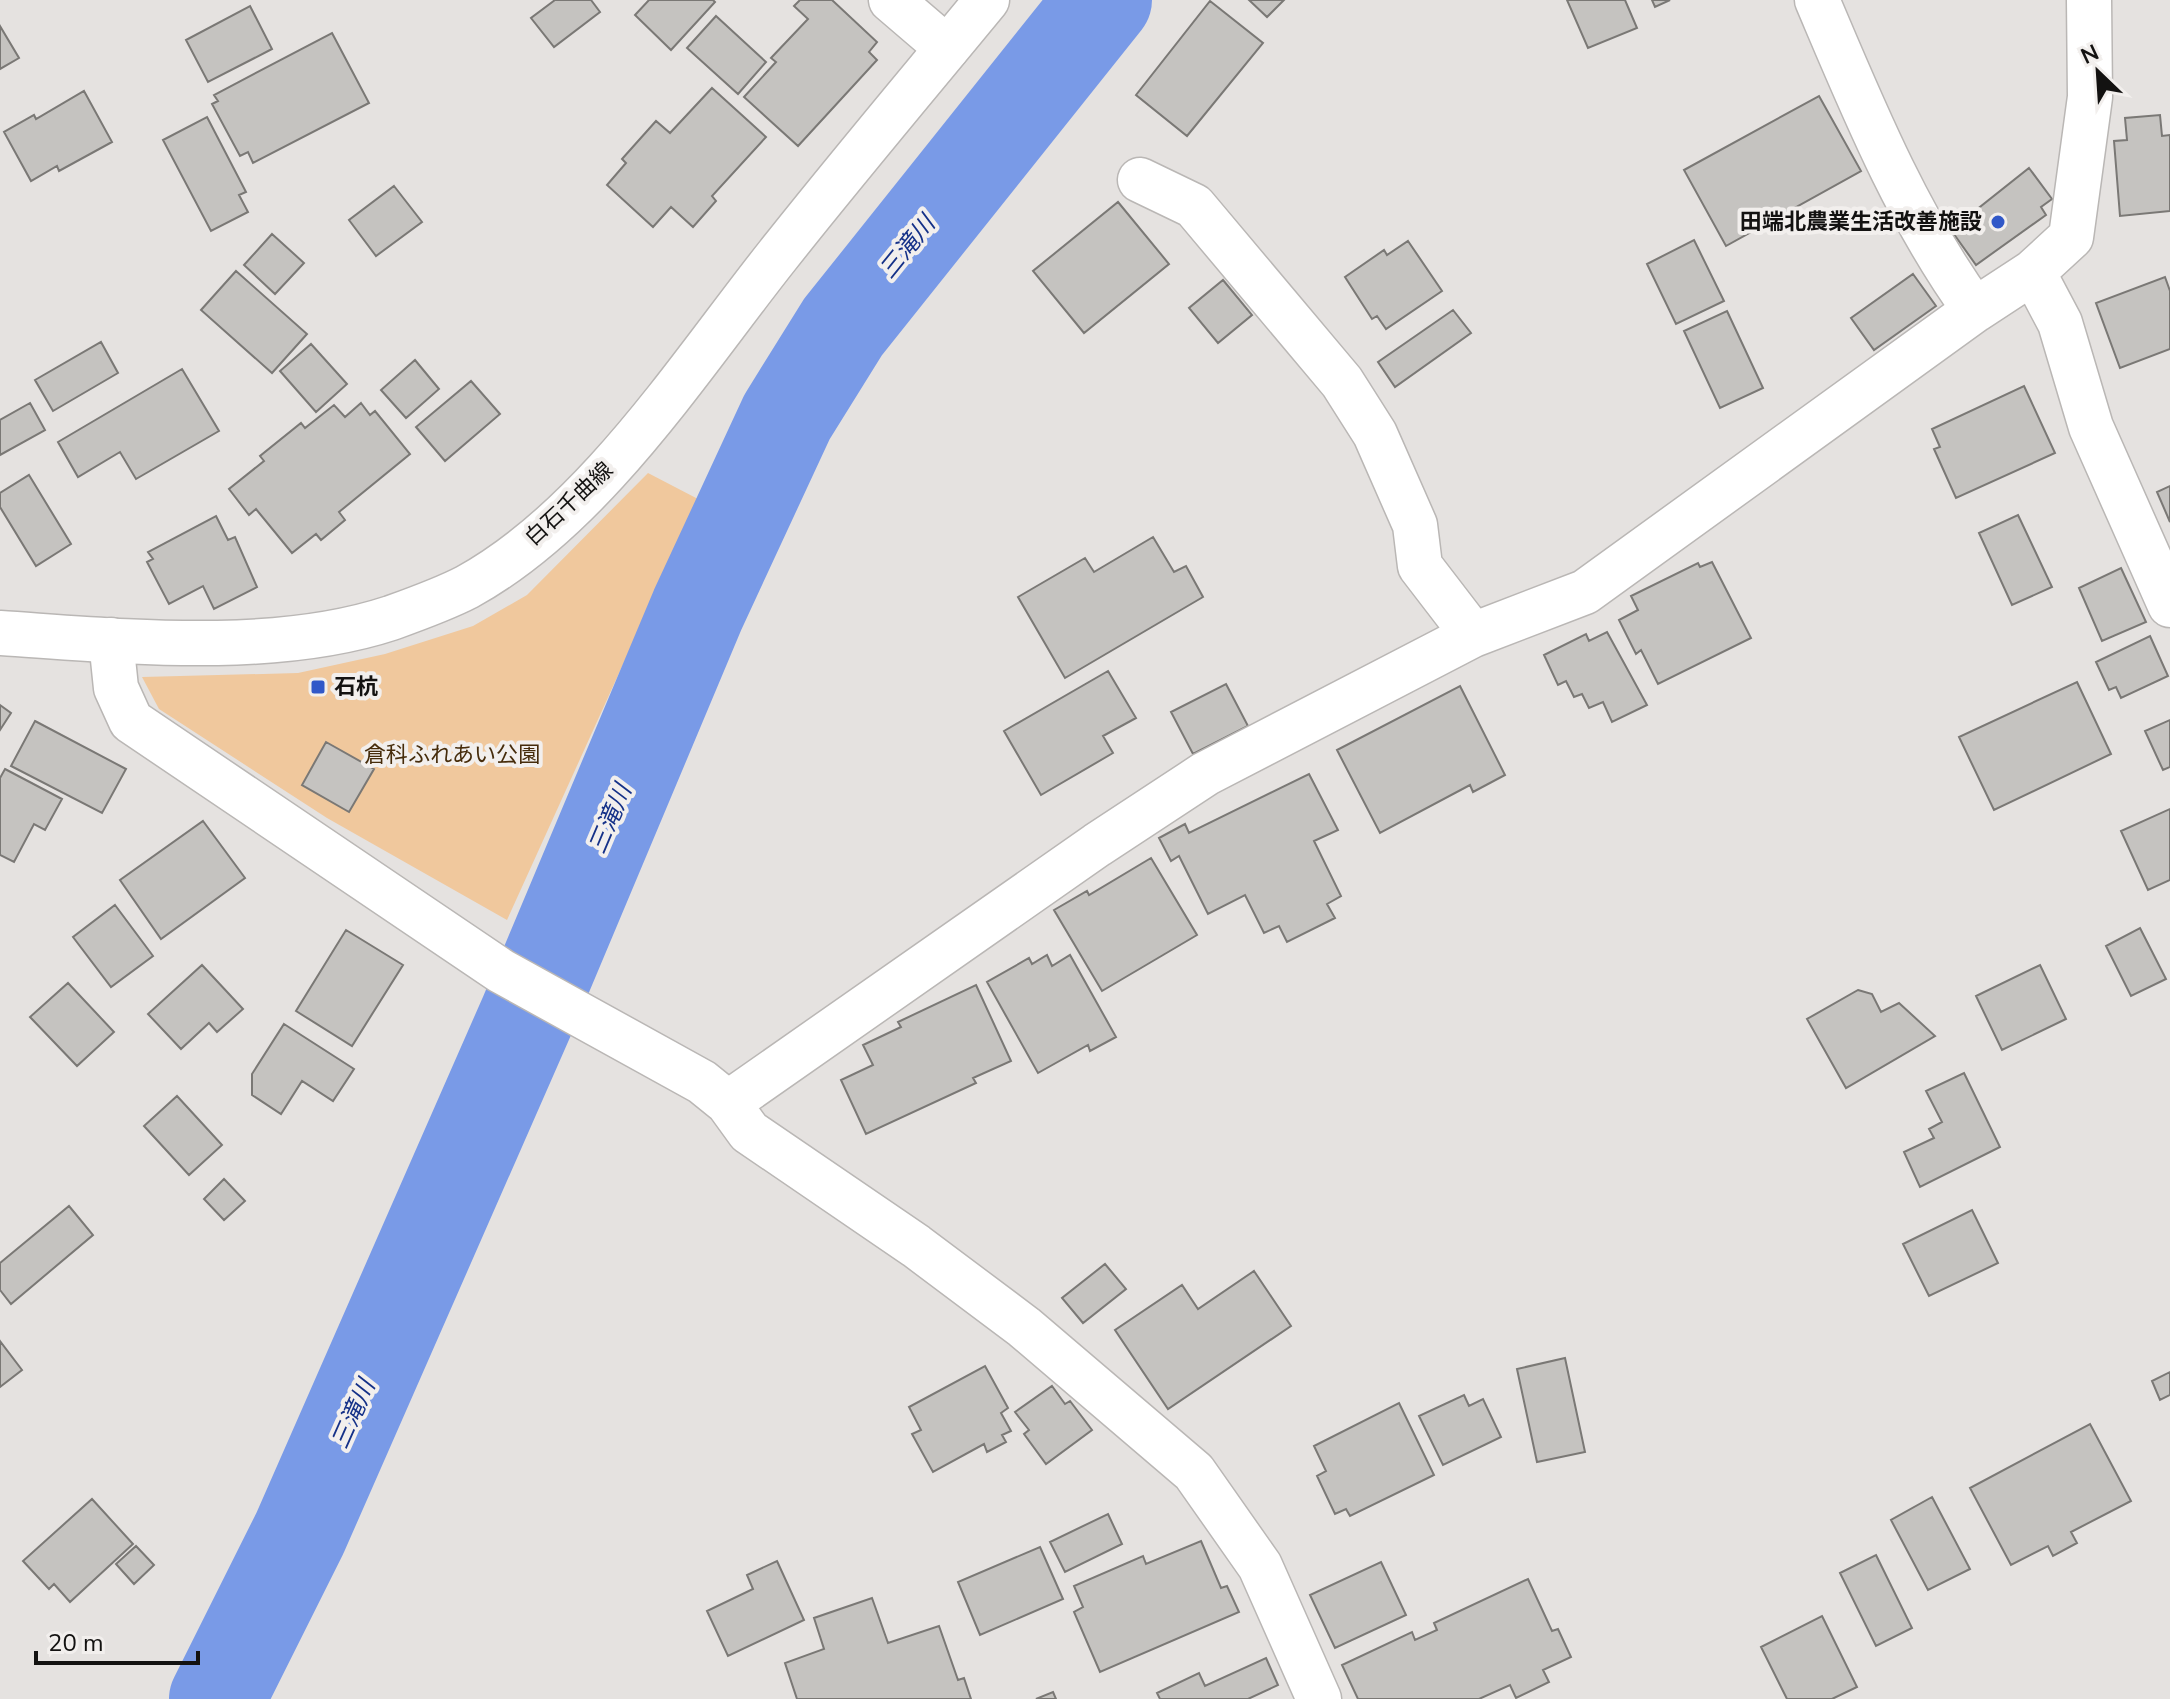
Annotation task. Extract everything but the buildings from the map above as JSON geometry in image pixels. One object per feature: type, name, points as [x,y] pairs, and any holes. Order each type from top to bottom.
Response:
[{"type":"street","points":[[891,0],[947,48]]},
{"type":"street","name":"白石千曲線","points":[[0,633],[111,640],[277,641],[335,632],[390,618],[466,587],[516,554],[599,482],[834,183],[877,137],[987,0]]},
{"type":"street","points":[[1817,0],[1864,111],[1946,271],[1975,310]]},
{"type":"street","points":[[728,1103],[1084,854],[1205,774],[1473,635],[1585,592],[1975,310],[2033,272],[2071,237],[2090,97],[2089,0]]},
{"type":"street","points":[[1140,180],[1194,206],[1342,382],[1375,434],[1415,525],[1420,566],[1473,635]]},
{"type":"street","points":[[2033,272],[2060,323],[2091,427],[2170,605]]},
{"type":"street","points":[[111,640],[116,688],[131,721],[507,974],[702,1082],[728,1103],[749,1132],[916,1246],[1024,1327],[1194,1472],[1260,1566],[1319,1699]]},
{"type":"green space","name":"倉科ふれあい公園","points":[[648,473],[698,499],[507,920],[327,818],[159,709],[142,677],[298,673],[385,654],[473,626],[527,595]]},
{"type":"waterway","name":"三滝川","points":[[217,1699],[300,1533],[527,1016],[698,609],[787,417],[843,327],[1104,0]]},
{"type":"place","name":"田端北農業生活改善施設","points":[[1998,222]]},
{"type":"place","name":"石杭","points":[[318,687]]}]
